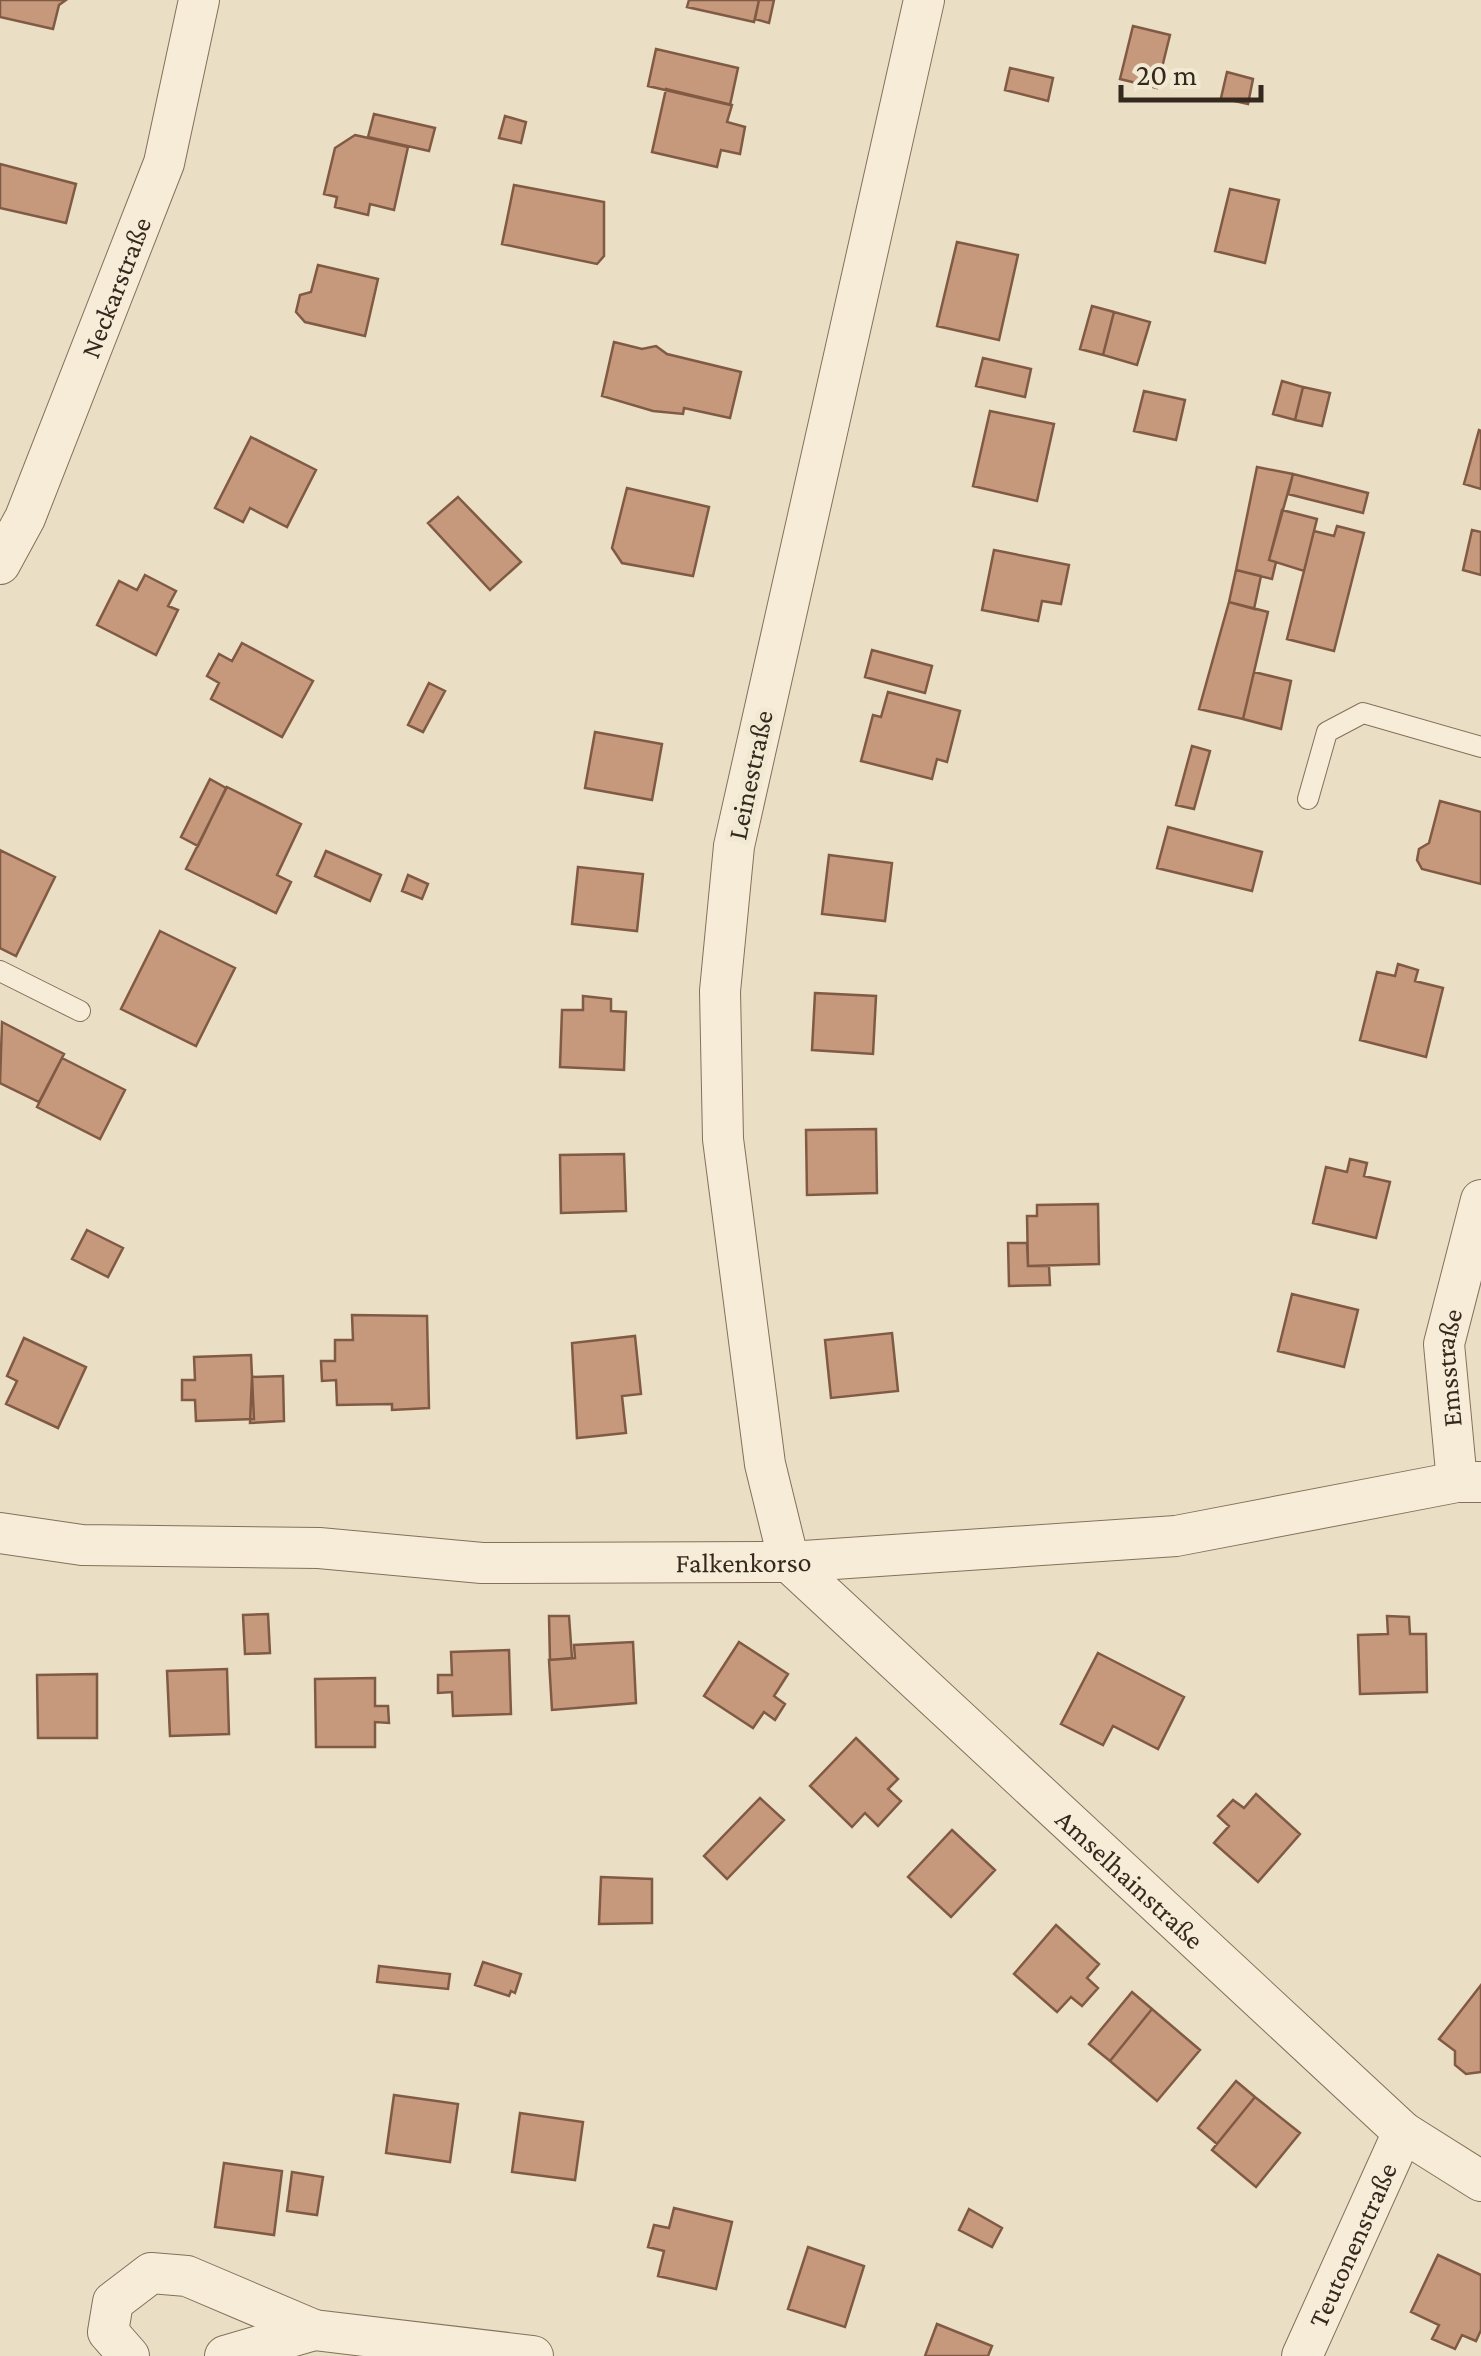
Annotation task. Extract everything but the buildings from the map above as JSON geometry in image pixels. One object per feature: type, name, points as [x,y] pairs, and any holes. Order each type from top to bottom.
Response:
[{"type":"street","name":"Neckarstraße","points":[[0,564],[25,518],[164,163],[199,0]]},
{"type":"street","name":"Leinestraße","points":[[789,1562],[765,1464],[723,1139],[720,991],[734,846],[924,0]]},
{"type":"street","name":"Emsstraße","points":[[1469,1482],[1444,1344],[1481,1200]]},
{"type":"street","name":"Falkenkorso","points":[[0,1533],[82,1545],[318,1548],[482,1563],[789,1562],[1176,1536],[1469,1482]]},
{"type":"street","name":"Amselhainstraße","points":[[789,1562],[1403,2132],[1481,2181]]},
{"type":"street","name":"Teutonenstraße","points":[[1302,2356],[1403,2132]]},
{"type":"street","points":[[129,2356],[108,2332],[113,2302],[151,2273],[186,2276],[314,2330],[533,2356]]},
{"type":"street","points":[[225,2356],[314,2330]]},
{"type":"lane","points":[[1308,799],[1327,732],[1362,714],[1481,747]]},
{"type":"lane","points":[[0,971],[80,1011]]}]
